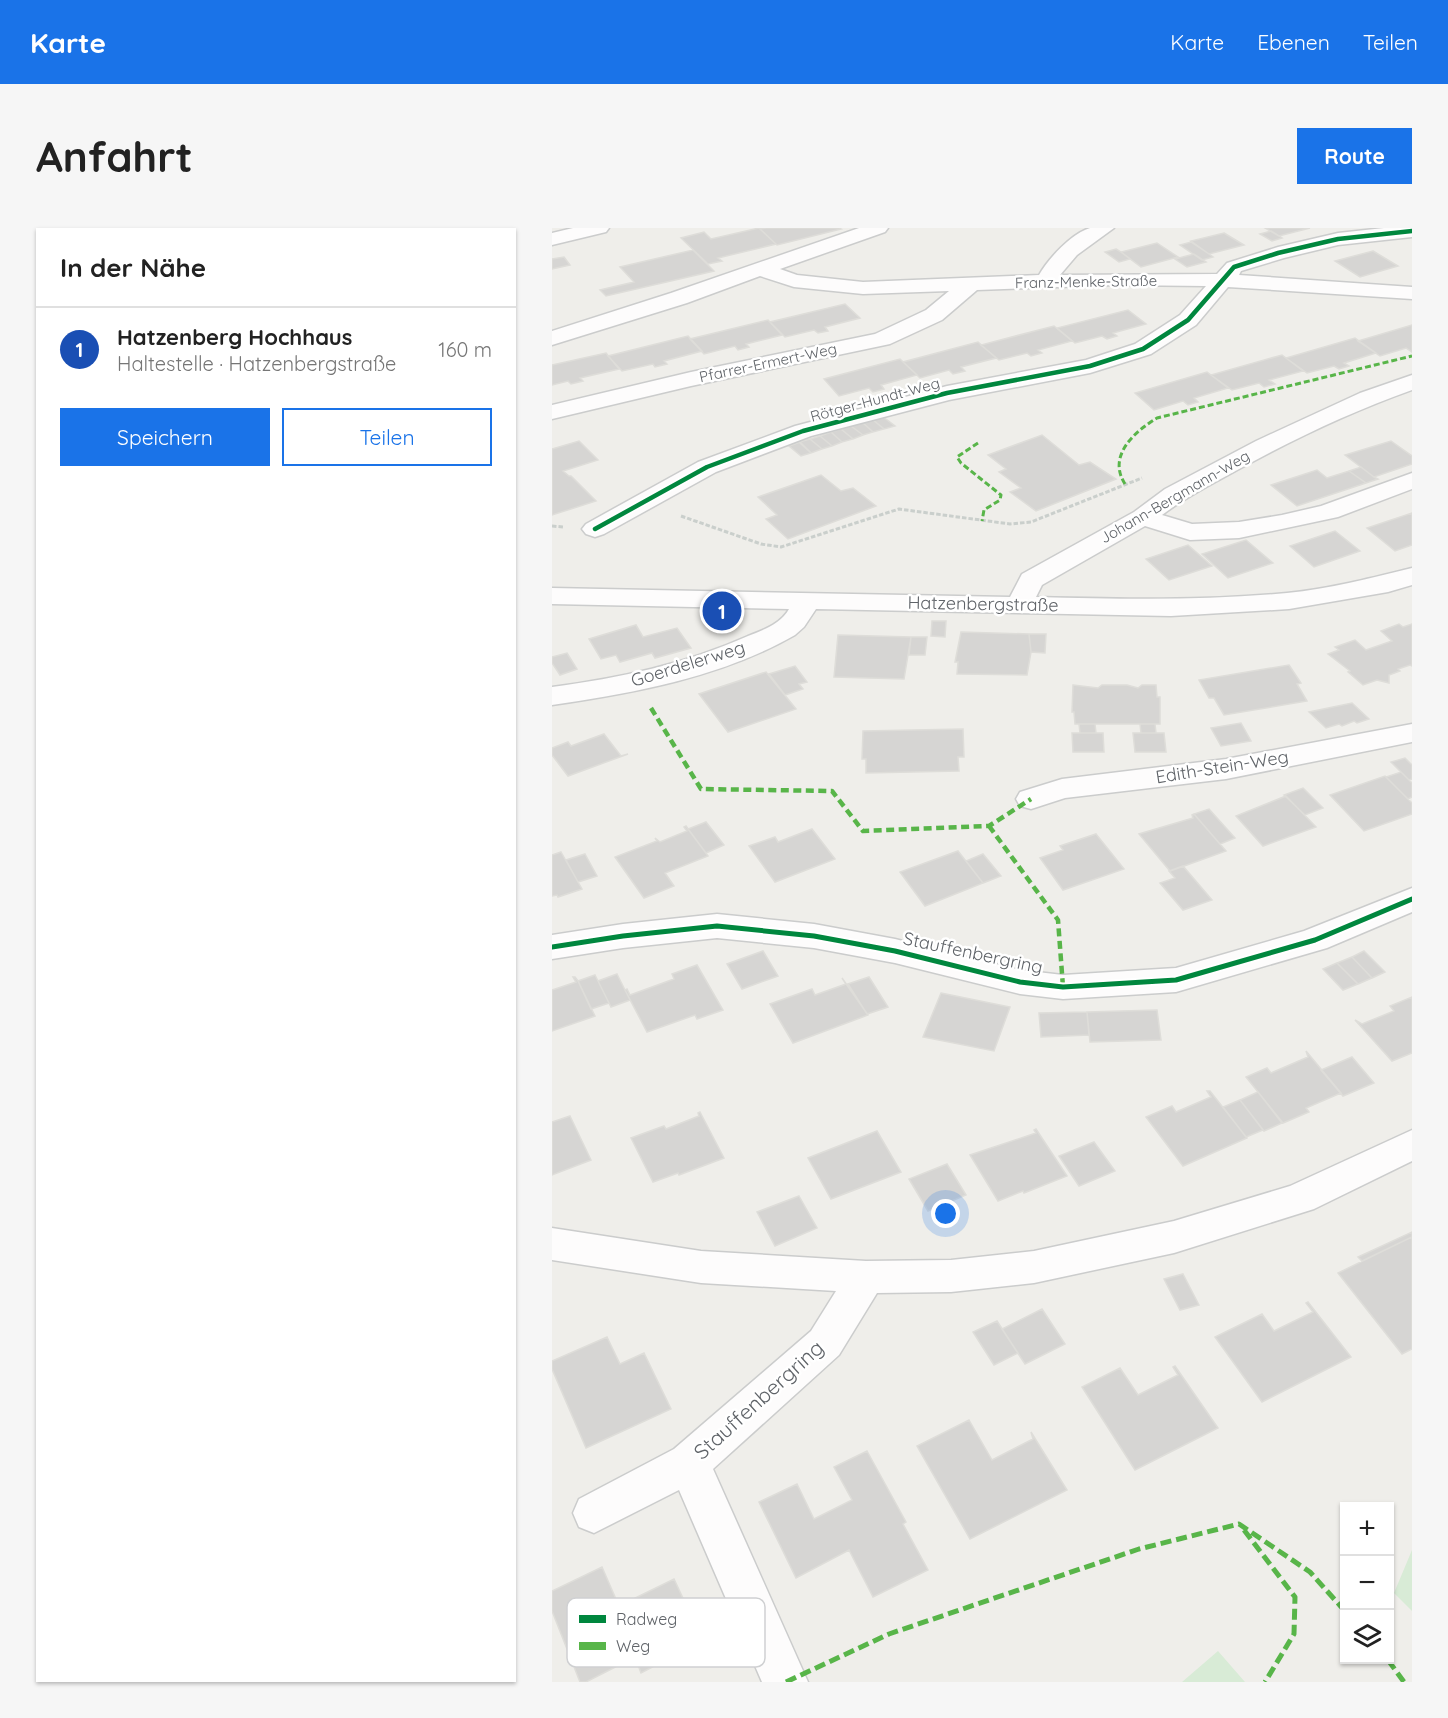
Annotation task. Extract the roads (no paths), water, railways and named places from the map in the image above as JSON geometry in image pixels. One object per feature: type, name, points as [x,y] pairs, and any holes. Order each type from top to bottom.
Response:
[{"type":"street","points":[[552,239],[599,228]]},
{"type":"street","points":[[552,338],[762,270],[878,228]]},
{"type":"street","points":[[1046,282],[1051,269],[1069,250],[1104,228]]},
{"type":"street","name":"Rötger-Hundt-Weg","points":[[595,529],[708,467],[803,431],[947,393],[1090,366],[1143,349],[1188,320],[1234,267],[1278,252],[1338,239],[1412,231]]},
{"type":"street","name":"Franz-Menke-Straße","points":[[762,270],[794,281],[863,288],[1116,279],[1223,280],[1412,293]]},
{"type":"street","name":"Pfarrer-Ermert-Weg","points":[[552,412],[692,379],[882,339],[934,315],[970,285]]},
{"type":"street","name":"Johann-Bergmann-Weg","points":[[1023,605],[1023,595],[1031,580],[1143,517],[1174,494],[1264,446],[1368,398],[1412,381]]},
{"type":"street","points":[[1143,517],[1190,532],[1239,530],[1329,512],[1412,480]]},
{"type":"street","name":"Hatzenbergstraße","points":[[552,596],[1171,608],[1289,601],[1388,584],[1412,576]]},
{"type":"street","name":"Goerdelerweg","points":[[552,696],[644,680],[742,650],[788,628],[799,617],[806,601]]},
{"type":"street","name":"Edith-Stein-Weg","points":[[1031,799],[1062,789],[1226,769],[1412,733]]},
{"type":"street","name":"Stauffenbergring","points":[[552,947],[623,936],[717,927],[814,936],[896,951],[1020,982],[1063,987],[1176,980],[1315,940],[1412,899]]},
{"type":"street","points":[[552,1244],[701,1267],[866,1277],[951,1276],[1034,1267],[1174,1237],[1301,1198],[1412,1144]]},
{"type":"street","name":"Stauffenbergring","points":[[594,1513],[689,1463],[825,1343],[866,1277]]},
{"type":"street","name":"Stauffenbergring","points":[[689,1463],[748,1598]]},
{"type":"street","name":"Stauffenbergring","points":[[765,1636],[785,1682]]},
{"type":"place","name":"Hatzenberg Hochhaus","points":[[722,611]]}]
